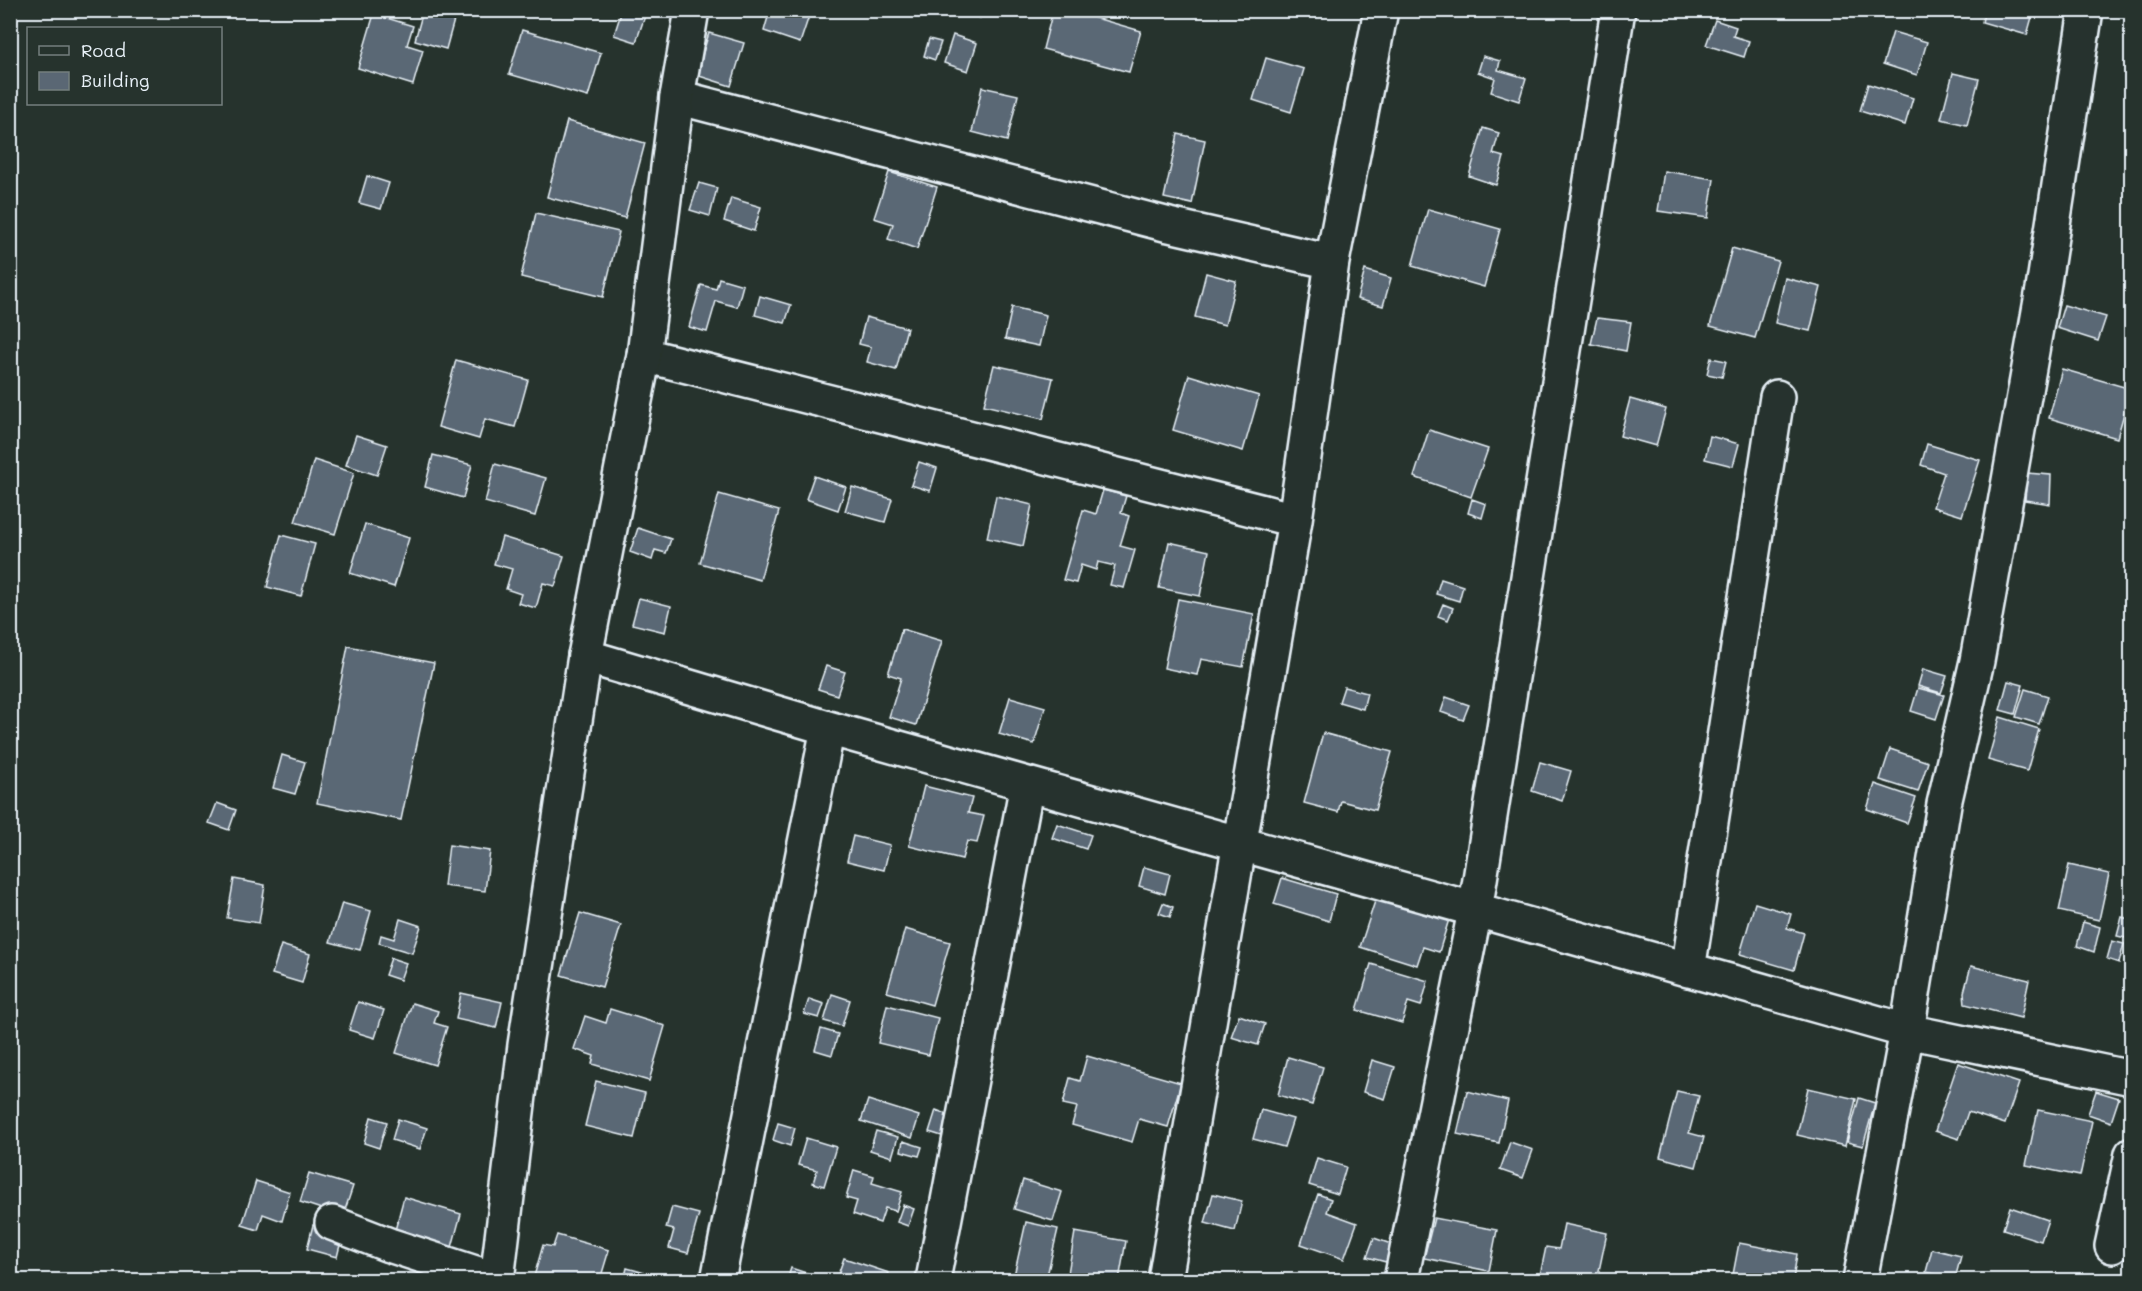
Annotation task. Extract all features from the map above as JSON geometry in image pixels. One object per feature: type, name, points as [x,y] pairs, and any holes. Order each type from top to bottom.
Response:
[{"type":"street","points":[[332,1223],[389,1245],[497,1280],[525,1045],[585,656],[644,355],[677,97],[692,10]]},
{"type":"street","points":[[1165,1281],[1242,843],[1295,520],[1332,262],[1381,10]]},
{"type":"street","points":[[1401,1281],[1474,911],[1618,10]]},
{"type":"street","points":[[1860,1281],[1907,1031],[1944,804],[1977,661],[2043,289],[2086,10]]},
{"type":"street","points":[[677,97],[1168,225],[1332,262]]},
{"type":"street","points":[[644,355],[1295,520]]},
{"type":"street","points":[[1688,970],[1777,397]]},
{"type":"street","points":[[585,656],[828,728],[1907,1031],[2132,1078]]},
{"type":"street","points":[[718,1281],[828,728]]},
{"type":"street","points":[[933,1281],[1027,784]]},
{"type":"street","points":[[2112,1246],[2132,1154]]},
{"type":"building","points":[[622,10],[647,10],[636,42],[614,35]]},
{"type":"building","points":[[770,10],[794,10],[809,16],[800,43],[764,31]]},
{"type":"building","points":[[961,10],[982,10],[980,18]]},
{"type":"building","points":[[1053,10],[1068,10],[1141,31],[1129,72],[1043,49]]},
{"type":"building","points":[[1985,10],[2034,10],[2027,35],[1982,22]]},
{"type":"building","points":[[423,11],[454,20],[446,49],[415,40]]},
{"type":"building","points":[[374,14],[413,26],[407,45],[423,50],[413,85],[358,68]]},
{"type":"building","points":[[1715,20],[1736,27],[1733,36],[1749,41],[1744,57],[1706,45]]},
{"type":"building","points":[[522,30],[601,53],[588,97],[509,74]]},
{"type":"building","points":[[1893,32],[1927,42],[1917,75],[1883,64]]},
{"type":"building","points":[[709,33],[744,43],[731,86],[696,75]]},
{"type":"building","points":[[953,35],[977,43],[968,71],[944,63]]},
{"type":"building","points":[[929,39],[941,42],[935,60],[924,56]]},
{"type":"building","points":[[1483,56],[1500,61],[1498,70],[1526,78],[1519,101],[1491,92],[1495,78],[1478,72]]},
{"type":"building","points":[[1266,58],[1304,69],[1291,112],[1253,100]]},
{"type":"building","points":[[1953,73],[1979,79],[1967,125],[1941,119]]},
{"type":"building","points":[[1868,84],[1913,98],[1905,125],[1860,111]]},
{"type":"building","points":[[982,87],[1018,95],[1007,141],[972,132]]},
{"type":"building","points":[[567,121],[645,143],[625,218],[547,197]]},
{"type":"building","points":[[1483,128],[1499,133],[1493,154],[1504,157],[1496,185],[1469,176]]},
{"type":"building","points":[[1178,134],[1205,140],[1192,204],[1164,198]]},
{"type":"building","points":[[1664,171],[1714,179],[1708,218],[1658,211]]},
{"type":"building","points":[[889,172],[937,187],[917,249],[888,239],[893,224],[874,218]]},
{"type":"building","points":[[367,176],[389,183],[381,209],[359,203]]},
{"type":"building","points":[[699,183],[717,188],[710,216],[690,210]]},
{"type":"building","points":[[731,198],[761,207],[754,231],[724,221]]},
{"type":"building","points":[[1428,209],[1500,229],[1484,287],[1412,266]]},
{"type":"building","points":[[536,213],[619,232],[603,297],[521,277]]},
{"type":"building","points":[[1732,248],[1778,261],[1755,338],[1710,326]]},
{"type":"building","points":[[1365,270],[1391,278],[1383,306],[1357,299]]},
{"type":"building","points":[[1206,273],[1236,281],[1225,325],[1195,317]]},
{"type":"building","points":[[719,278],[743,285],[737,307],[716,301],[707,332],[689,327],[701,285],[716,289]]},
{"type":"building","points":[[1785,278],[1821,287],[1810,331],[1775,323]]},
{"type":"building","points":[[760,296],[791,305],[785,323],[755,315]]},
{"type":"building","points":[[2064,305],[2106,317],[2098,341],[2057,328]]},
{"type":"building","points":[[1012,307],[1046,315],[1039,346],[1005,339]]},
{"type":"building","points":[[866,317],[907,328],[896,370],[867,362],[871,347],[859,344]]},
{"type":"building","points":[[1597,318],[1631,322],[1626,351],[1591,344]]},
{"type":"building","points":[[1711,358],[1726,361],[1722,377],[1707,374]]},
{"type":"building","points":[[456,360],[528,380],[515,427],[485,419],[479,439],[438,427]]},
{"type":"building","points":[[994,365],[1053,378],[1043,419],[984,405]]},
{"type":"building","points":[[2062,369],[2131,389],[2117,438],[2049,418]]},
{"type":"building","points":[[1189,375],[1259,396],[1243,451],[1173,430]]},
{"type":"building","points":[[1630,399],[1666,409],[1656,446],[1620,436]]},
{"type":"building","points":[[1429,430],[1488,449],[1471,497],[1414,477]]},
{"type":"building","points":[[356,435],[387,445],[377,475],[346,465]]},
{"type":"building","points":[[1710,436],[1739,444],[1733,466],[1705,459]]},
{"type":"building","points":[[1927,444],[1980,460],[1962,516],[1933,507],[1944,473],[1921,465]]},
{"type":"building","points":[[433,455],[472,465],[463,498],[425,487]]},
{"type":"building","points":[[314,460],[354,473],[335,534],[295,522]]},
{"type":"building","points":[[919,462],[937,468],[930,491],[911,485]]},
{"type":"building","points":[[495,464],[546,478],[535,516],[485,502]]},
{"type":"building","points":[[2027,473],[2051,475],[2050,504],[2025,500]]},
{"type":"building","points":[[814,476],[846,487],[838,510],[806,499]]},
{"type":"building","points":[[852,487],[892,499],[885,522],[845,511]]},
{"type":"building","points":[[1103,490],[1126,496],[1121,513],[1129,516],[1120,546],[1135,550],[1124,588],[1110,585],[1115,566],[1098,562],[1096,570],[1081,565],[1076,583],[1063,580],[1083,510],[1096,514]]},
{"type":"building","points":[[719,494],[779,511],[760,580],[700,563]]},
{"type":"building","points":[[996,496],[1032,505],[1023,546],[987,538]]},
{"type":"building","points":[[1472,499],[1486,504],[1482,518],[1468,513]]},
{"type":"building","points":[[365,524],[409,538],[394,587],[350,573]]},
{"type":"building","points":[[638,528],[671,539],[666,553],[655,550],[652,560],[630,552]]},
{"type":"building","points":[[281,535],[315,544],[301,596],[267,587]]},
{"type":"building","points":[[502,537],[564,556],[555,586],[543,583],[536,608],[518,603],[521,594],[506,589],[512,569],[494,564]]},
{"type":"building","points":[[1169,542],[1209,551],[1200,596],[1159,588]]},
{"type":"building","points":[[1441,579],[1463,586],[1459,601],[1436,594]]},
{"type":"building","points":[[639,598],[671,606],[665,632],[632,624]]},
{"type":"building","points":[[1178,599],[1254,614],[1243,667],[1201,659],[1197,675],[1164,668]]},
{"type":"building","points":[[1443,604],[1453,608],[1448,620],[1438,616]]},
{"type":"building","points":[[902,629],[942,641],[916,725],[889,717],[901,678],[888,674]]},
{"type":"building","points":[[348,646],[434,663],[401,820],[317,803]]},
{"type":"building","points":[[826,666],[845,672],[837,695],[818,689]]},
{"type":"building","points":[[1923,669],[1947,676],[1941,693],[1918,686]]},
{"type":"building","points":[[2132,676],[2132,699],[2126,698]]},
{"type":"building","points":[[2008,681],[2023,685],[2015,714],[2000,710]]},
{"type":"building","points":[[1344,687],[1367,693],[1363,709],[1339,702]]},
{"type":"building","points":[[1918,688],[1944,695],[1936,719],[1911,711]]},
{"type":"building","points":[[2025,689],[2048,696],[2039,724],[2016,717]]},
{"type":"building","points":[[1010,697],[1045,707],[1034,744],[999,734]]},
{"type":"building","points":[[1446,697],[1469,705],[1463,720],[1441,712]]},
{"type":"building","points":[[2000,717],[2039,729],[2027,771],[1988,760]]},
{"type":"building","points":[[1323,733],[1392,752],[1375,810],[1341,801],[1338,812],[1304,803]]},
{"type":"building","points":[[1890,749],[1928,762],[1918,792],[1880,780]]},
{"type":"building","points":[[282,755],[305,762],[295,794],[273,788]]},
{"type":"building","points":[[1540,762],[1571,771],[1562,801],[1532,791]]},
{"type":"building","points":[[1875,784],[1916,798],[1907,823],[1867,809]]},
{"type":"building","points":[[924,786],[972,798],[968,813],[984,816],[977,843],[967,841],[962,859],[909,846]]},
{"type":"building","points":[[217,803],[236,810],[229,830],[209,823]]},
{"type":"building","points":[[1057,824],[1091,835],[1086,849],[1052,838]]},
{"type":"building","points":[[853,836],[890,845],[884,870],[847,861]]},
{"type":"building","points":[[449,845],[490,851],[485,891],[444,886]]},
{"type":"building","points":[[2069,865],[2109,874],[2099,920],[2059,911]]},
{"type":"building","points":[[1144,867],[1170,874],[1165,894],[1139,886]]},
{"type":"building","points":[[1282,878],[1336,894],[1329,921],[1274,904]]},
{"type":"building","points":[[234,879],[265,885],[259,923],[227,918]]},
{"type":"building","points":[[1378,892],[1450,916],[1439,952],[1423,947],[1417,965],[1360,947]]},
{"type":"building","points":[[342,903],[371,911],[360,950],[330,942]]},
{"type":"building","points":[[1163,903],[1173,907],[1170,917],[1159,913]]},
{"type":"building","points":[[1755,903],[1791,914],[1787,928],[1804,933],[1794,970],[1740,954]]},
{"type":"building","points":[[580,913],[621,925],[602,987],[561,975]]},
{"type":"building","points":[[2122,917],[2132,920],[2130,939],[2117,936]]},
{"type":"building","points":[[400,919],[421,926],[412,953],[379,943],[381,935],[394,939]]},
{"type":"building","points":[[2083,922],[2100,927],[2094,952],[2077,946]]},
{"type":"building","points":[[905,929],[950,942],[932,1005],[887,992]]},
{"type":"building","points":[[2112,941],[2124,944],[2119,963],[2107,959]]},
{"type":"building","points":[[281,945],[310,954],[302,983],[272,974]]},
{"type":"building","points":[[391,958],[406,963],[400,980],[385,975]]},
{"type":"building","points":[[1371,964],[1428,981],[1421,1006],[1408,1002],[1402,1023],[1357,1010]]},
{"type":"building","points":[[1971,966],[2029,980],[2021,1018],[1965,1004],[1964,992]]},
{"type":"building","points":[[461,993],[502,1002],[496,1028],[456,1019]]},
{"type":"building","points":[[832,994],[850,1000],[842,1026],[824,1021]]},
{"type":"building","points":[[809,999],[824,1004],[819,1018],[804,1014]]},
{"type":"building","points":[[358,1002],[384,1010],[375,1038],[349,1030]]},
{"type":"building","points":[[412,1003],[438,1011],[434,1023],[447,1027],[435,1065],[396,1053]]},
{"type":"building","points":[[887,1005],[938,1018],[929,1055],[878,1043]]},
{"type":"building","points":[[610,1009],[665,1026],[649,1081],[592,1064],[594,1056],[574,1049],[585,1016],[606,1023]]},
{"type":"building","points":[[1239,1015],[1265,1024],[1258,1045],[1231,1037]]},
{"type":"building","points":[[821,1029],[838,1034],[832,1055],[815,1050]]},
{"type":"building","points":[[1087,1056],[1181,1083],[1168,1127],[1139,1119],[1132,1142],[1072,1125],[1077,1107],[1063,1104],[1070,1078],[1080,1081]]},
{"type":"building","points":[[1288,1057],[1323,1067],[1312,1105],[1278,1095]]},
{"type":"building","points":[[1372,1060],[1395,1067],[1385,1099],[1363,1092]]},
{"type":"building","points":[[1958,1063],[2019,1083],[2005,1124],[1968,1112],[1959,1139],[1935,1131]]},
{"type":"building","points":[[596,1081],[645,1093],[634,1138],[585,1126]]},
{"type":"building","points":[[1808,1088],[1856,1099],[1845,1146],[1797,1135]]},
{"type":"building","points":[[1467,1091],[1508,1101],[1499,1143],[1457,1134]]},
{"type":"building","points":[[1677,1091],[1699,1096],[1689,1133],[1704,1137],[1696,1167],[1660,1157]]},
{"type":"building","points":[[2096,1091],[2119,1098],[2111,1122],[2088,1114]]},
{"type":"building","points":[[1859,1098],[1875,1103],[1863,1146],[1847,1142]]},
{"type":"building","points":[[868,1100],[919,1116],[912,1138],[861,1121]]},
{"type":"building","points":[[936,1110],[949,1115],[942,1136],[929,1132]]},
{"type":"building","points":[[1261,1110],[1293,1119],[1284,1147],[1253,1139]]},
{"type":"building","points":[[2038,1110],[2092,1121],[2080,1176],[2026,1165]]},
{"type":"building","points":[[371,1117],[387,1122],[379,1148],[364,1143]]},
{"type":"building","points":[[398,1119],[427,1128],[420,1149],[392,1140]]},
{"type":"building","points":[[778,1123],[795,1128],[790,1146],[773,1140]]},
{"type":"building","points":[[876,1131],[898,1137],[892,1157],[870,1150]]},
{"type":"building","points":[[806,1138],[836,1147],[824,1186],[813,1183],[817,1170],[798,1165]]},
{"type":"building","points":[[903,1141],[922,1147],[919,1156],[901,1151]]},
{"type":"building","points":[[1510,1142],[1533,1150],[1523,1178],[1500,1170]]},
{"type":"building","points":[[1317,1158],[1346,1167],[1338,1194],[1309,1185]]},
{"type":"building","points":[[854,1170],[874,1176],[872,1183],[902,1192],[896,1211],[885,1208],[880,1223],[853,1214],[857,1201],[846,1198]]},
{"type":"building","points":[[309,1173],[353,1186],[343,1216],[300,1202]]},
{"type":"building","points":[[1023,1180],[1062,1192],[1053,1221],[1014,1209]]},
{"type":"building","points":[[256,1181],[290,1192],[282,1221],[263,1214],[258,1230],[242,1225]]},
{"type":"building","points":[[1213,1194],[1242,1201],[1235,1231],[1205,1223]]},
{"type":"building","points":[[1318,1194],[1331,1199],[1327,1212],[1357,1223],[1344,1259],[1301,1244]]},
{"type":"building","points":[[404,1197],[461,1214],[451,1251],[394,1234]]},
{"type":"building","points":[[903,1205],[914,1209],[908,1226],[897,1222]]},
{"type":"building","points":[[672,1207],[699,1214],[688,1253],[669,1248],[674,1230],[666,1228]]},
{"type":"building","points":[[2010,1207],[2048,1220],[2041,1241],[2003,1229]]},
{"type":"building","points":[[1434,1218],[1497,1230],[1489,1271],[1424,1258]]},
{"type":"building","points":[[1026,1222],[1058,1229],[1046,1280],[1013,1280]]},
{"type":"building","points":[[1564,1224],[1607,1233],[1597,1280],[1539,1280],[1546,1247],[1559,1249]]},
{"type":"building","points":[[313,1225],[343,1233],[337,1257],[307,1249]]},
{"type":"building","points":[[1075,1232],[1126,1241],[1119,1280],[1067,1279]]},
{"type":"building","points":[[557,1235],[609,1250],[600,1280],[533,1280],[543,1245],[553,1247]]},
{"type":"building","points":[[1374,1238],[1391,1244],[1386,1262],[1367,1257]]},
{"type":"building","points":[[1739,1243],[1797,1254],[1793,1280],[1732,1280]]},
{"type":"building","points":[[1932,1249],[1961,1256],[1955,1279],[1926,1272]]},
{"type":"building","points":[[844,1258],[889,1273],[887,1280],[836,1280]]},
{"type":"building","points":[[627,1268],[649,1274],[647,1280],[624,1280]]},
{"type":"building","points":[[791,1268],[818,1277],[817,1280],[787,1280]]}]
